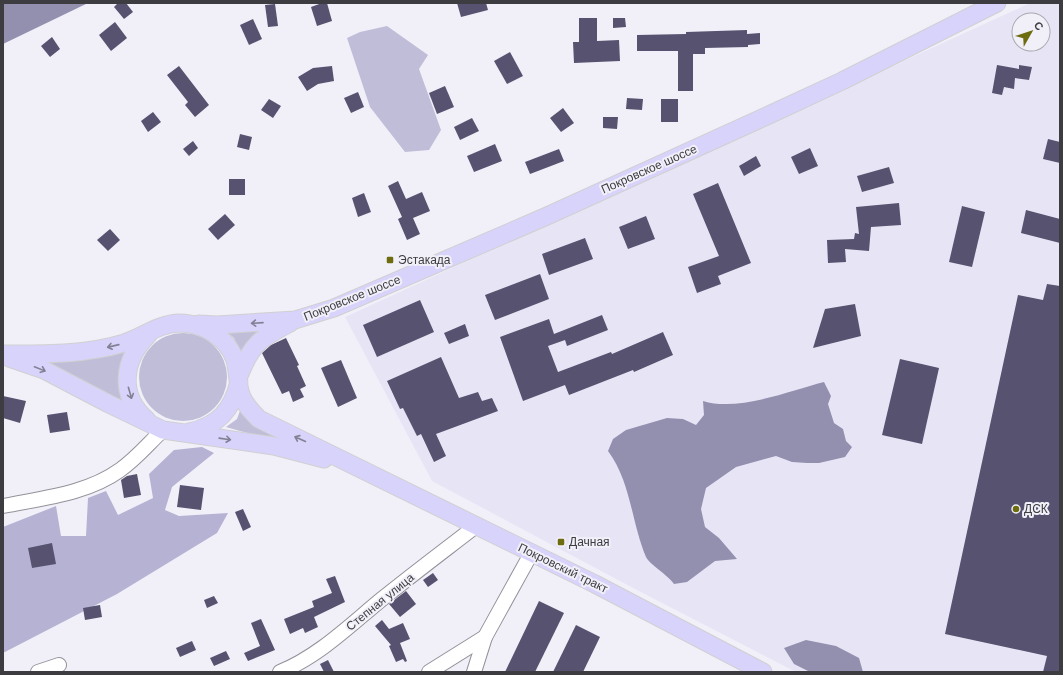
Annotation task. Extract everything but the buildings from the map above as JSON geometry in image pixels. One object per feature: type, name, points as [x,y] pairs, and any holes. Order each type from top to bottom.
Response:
[{"type":"main road","points":[[968,17],[983,3]]},
{"type":"main road","name":"Покровское шоссе","points":[[239,379],[247,355],[255,345],[271,333],[295,320],[334,308],[548,216],[842,81],[997,3]]},
{"type":"main road","name":"Покровское шоссе","points":[[193,324],[217,325],[295,320]]},
{"type":"main road","points":[[3,354],[45,354],[93,350],[125,343],[162,327],[177,323],[193,324],[210,331],[225,343],[234,356],[242,396],[248,408],[259,419],[360,468]]},
{"type":"main road","points":[[157,427],[141,414],[132,402],[128,388],[127,372],[131,358],[138,345],[149,334],[162,327]]},
{"type":"main road","points":[[3,357],[44,370],[157,427],[186,433],[274,446],[360,468]]},
{"type":"main road","points":[[186,433],[202,429],[217,421],[228,410],[235,398],[239,379]]},
{"type":"main road","name":"Покровский тракт","points":[[360,468],[476,526],[532,552],[762,672]]},
{"type":"street","points":[[3,506],[65,493],[107,478],[121,470],[157,427]]},
{"type":"street","name":"Степная улица","points":[[280,672],[296,665],[334,640],[381,600],[476,526]]},
{"type":"street","points":[[474,672],[485,637],[532,552]]},
{"type":"street","points":[[429,672],[485,637]]},
{"type":"street","points":[[38,672],[59,665]]},
{"type":"shaded area","points":[[3,3],[88,3],[3,44]]},
{"type":"shaded area","points":[[1030,3],[1060,3],[1060,672],[796,672],[633,588],[432,481],[345,317]]},
{"type":"shaded area","points":[[387,26],[428,55],[419,69],[441,130],[429,150],[405,152],[370,107],[347,38],[360,32]]},
{"type":"shaded area","points":[[275,323],[240,354],[234,338],[221,327]]},
{"type":"shaded area","points":[[174,333],[192,333],[208,340],[220,352],[227,368],[227,386],[220,402],[208,414],[192,421],[174,421],[158,414],[146,402],[139,386],[139,368],[146,352],[158,340]]},
{"type":"shaded area","points":[[133,341],[130,407],[31,359]]},
{"type":"shaded area","points":[[824,382],[831,396],[828,404],[834,423],[843,429],[846,441],[852,447],[845,457],[819,463],[807,463],[792,462],[776,456],[736,467],[706,488],[701,509],[705,527],[719,538],[737,559],[715,561],[687,582],[674,584],[646,557],[622,476],[608,451],[613,439],[626,430],[667,418],[683,419],[696,425],[704,415],[703,401],[717,404],[747,402],[780,395]]},
{"type":"shaded area","points":[[241,408],[301,448],[226,427],[237,419]]},
{"type":"shaded area","points":[[202,447],[214,453],[172,487],[165,510],[179,516],[228,513],[217,533],[117,594],[3,653],[3,527],[56,506],[61,536],[86,536],[88,498],[106,491],[118,515],[153,498],[149,474],[174,450]]},
{"type":"shaded area","points":[[806,640],[836,646],[859,658],[863,672],[810,672],[794,664],[784,648]]},
{"type":"place","name":"Эстакада","points":[[390,260]]},
{"type":"place","name":"ДСК","points":[[1016,509]]},
{"type":"place","name":"Дачная","points":[[561,542]]}]
